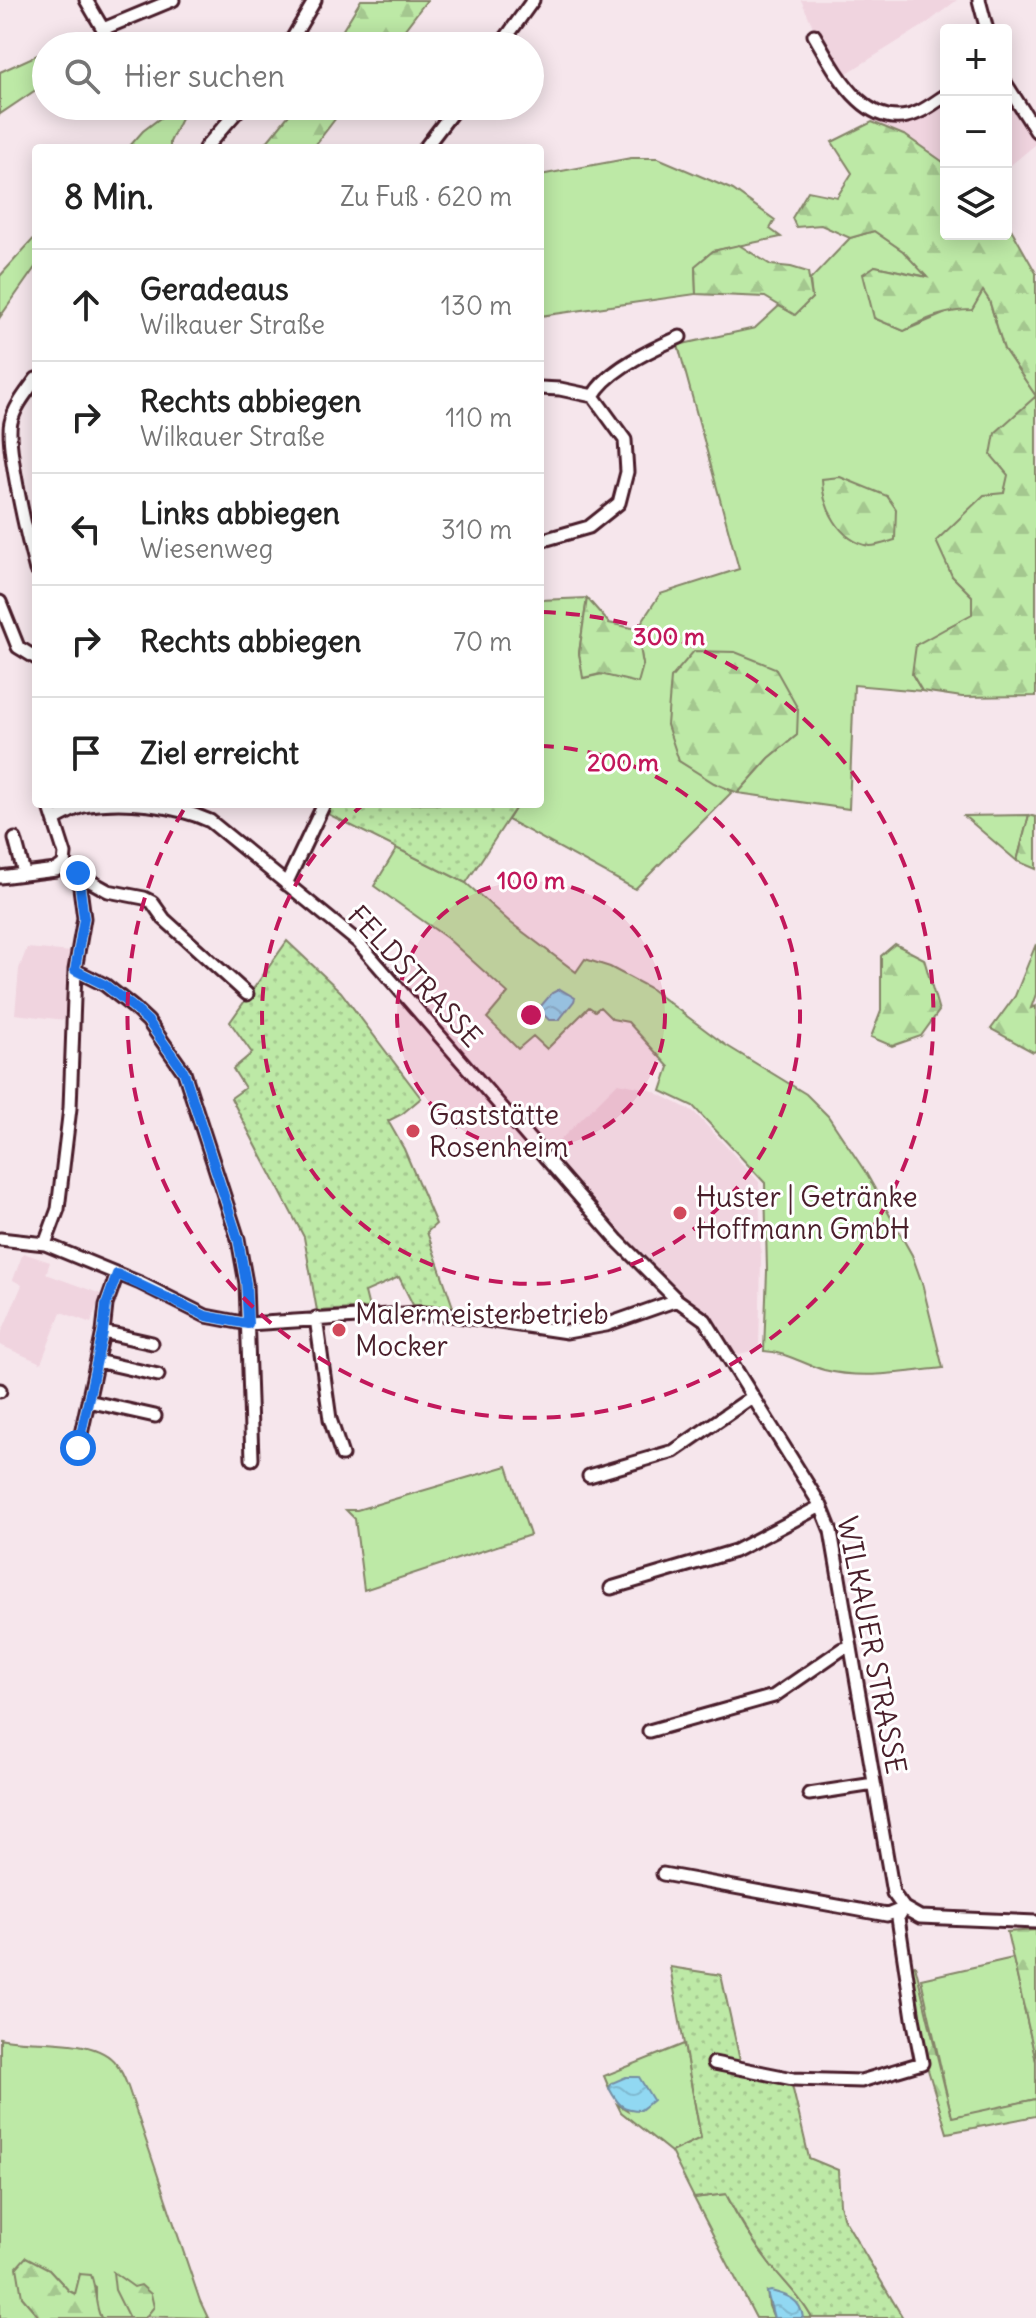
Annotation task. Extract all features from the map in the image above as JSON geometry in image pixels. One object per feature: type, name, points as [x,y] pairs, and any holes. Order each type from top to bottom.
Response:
[{"type":"street","points":[[86,0],[103,29],[173,0]]},
{"type":"street","points":[[296,32],[315,0]]},
{"type":"street","points":[[510,32],[533,0]]},
{"type":"street","points":[[979,0],[985,24]]},
{"type":"street","points":[[814,35],[851,95],[875,111],[901,116],[918,113],[944,96]]},
{"type":"street","points":[[1012,93],[1036,131]]},
{"type":"street","points":[[209,144],[230,120]]},
{"type":"street","points":[[428,144],[446,120]]},
{"type":"street","points":[[593,396],[601,382],[662,344],[680,337]]},
{"type":"street","points":[[32,385],[17,406],[9,426],[10,447],[32,551]]},
{"type":"street","points":[[544,388],[593,396],[625,440],[627,472],[619,503],[589,527],[544,540]]},
{"type":"street","points":[[0,602],[18,647],[32,656]]},
{"type":"street","points":[[0,877],[56,870],[64,864],[65,854],[51,808]]},
{"type":"street","name":"FELDSTRASSE","points":[[55,819],[77,808]]},
{"type":"street","name":"FELDSTRASSE","points":[[160,808],[194,814],[210,821],[358,942],[592,1212],[677,1300]]},
{"type":"street","points":[[286,884],[322,808]]},
{"type":"street","points":[[15,839],[24,873]]},
{"type":"street","points":[[45,1244],[58,1209],[65,1162],[75,970],[84,918],[78,873],[64,864]]},
{"type":"street","points":[[79,880],[152,902],[164,919],[247,994]]},
{"type":"street","points":[[75,970],[105,985],[148,1021],[184,1072],[238,1239],[246,1283],[252,1459]]},
{"type":"street","points":[[0,1239],[45,1244],[206,1316],[248,1324],[436,1314],[567,1332],[606,1325],[677,1300]]},
{"type":"street","points":[[78,1448],[106,1305],[117,1274]]},
{"type":"street","name":"WILKAUER STRASSE","points":[[677,1300],[705,1320],[821,1506],[831,1531],[893,1893],[904,1908]]},
{"type":"street","points":[[316,1318],[330,1419],[342,1455]]},
{"type":"street","points":[[103,1332],[152,1343]]},
{"type":"street","points":[[97,1361],[158,1375]]},
{"type":"street","points":[[589,1476],[674,1451],[752,1397]]},
{"type":"street","points":[[88,1401],[155,1416]]},
{"type":"street","points":[[611,1588],[735,1551],[821,1506]]},
{"type":"street","points":[[649,1731],[774,1696],[842,1649],[851,1647]]},
{"type":"street","points":[[809,1794],[874,1784]]},
{"type":"street","points":[[663,1874],[887,1915],[904,1908]]},
{"type":"street","points":[[904,1908],[920,1917],[1036,1922]]},
{"type":"street","points":[[714,2063],[793,2079],[861,2081],[922,2063],[898,1918],[904,1908]]},
{"type":"shaded area","points":[[801,0],[957,0],[926,24],[844,75],[819,40]]},
{"type":"shaded area","points":[[1012,91],[1036,131],[1036,144],[1012,164]]},
{"type":"shaded area","points":[[940,98],[940,160],[906,136],[872,122],[888,116],[901,116]]},
{"type":"shaded area","points":[[27,948],[72,952],[64,1020],[15,1014],[19,969]]},
{"type":"shaded area","name":"Huster | Getränke Hoffmann GmbH","points":[[618,1083],[649,1089],[694,1112],[759,1182],[759,1349],[735,1355],[715,1322],[641,1258],[547,1153]]},
{"type":"shaded area","points":[[23,1253],[50,1262],[46,1274],[101,1294],[91,1323],[61,1312],[41,1363],[0,1345],[0,1336],[22,1285],[13,1280]]},
{"type":"green space","points":[[361,0],[427,0],[403,32],[342,32]]},
{"type":"green space","points":[[32,57],[32,92],[0,114],[0,72]]},
{"type":"green space","points":[[158,120],[180,120],[170,144],[132,144]]},
{"type":"green space","points":[[285,120],[334,120],[316,144],[265,144]]},
{"type":"green space","points":[[872,122],[906,136],[940,160],[940,240],[1012,240],[1012,231],[1036,273],[1036,396],[1004,349],[989,300],[983,291],[972,310],[936,316],[904,331],[874,318],[863,274],[875,266],[927,277],[903,251],[874,231],[850,238],[821,225],[796,227],[792,218],[808,191],[837,197],[852,173],[832,142]]},
{"type":"green space","points":[[631,158],[658,158],[733,190],[775,220],[770,229],[781,237],[713,251],[695,267],[696,294],[544,315],[544,174]]},
{"type":"green space","points":[[874,231],[903,251],[928,277],[875,266],[874,318],[904,331],[953,310],[972,309],[983,290],[1004,349],[1036,396],[992,455],[1009,475],[1004,493],[952,576],[972,596],[972,615],[948,627],[912,674],[922,691],[854,685],[849,809],[738,793],[769,758],[797,735],[679,761],[732,792],[635,889],[508,820],[516,808],[544,808],[544,600],[587,598],[579,653],[584,678],[643,665],[637,629],[660,594],[739,569],[678,345],[755,328],[779,306],[795,314],[812,298],[810,280],[850,238]]},
{"type":"green space","points":[[32,240],[32,272],[0,317],[0,276]]},
{"type":"green space","points":[[739,245],[771,265],[808,272],[812,298],[795,315],[765,297],[696,294],[695,266],[713,251]]},
{"type":"green space","points":[[1036,396],[1036,696],[962,697],[922,691],[912,674],[916,645],[972,614],[972,596],[952,576],[936,541],[984,495],[1004,493],[1008,475],[991,455],[995,433]]},
{"type":"green space","points":[[840,477],[887,496],[896,509],[895,540],[870,546],[849,538],[841,530],[829,511],[822,479]]},
{"type":"green space","points":[[587,598],[609,623],[637,629],[643,665],[638,683],[600,674],[583,678],[579,653]]},
{"type":"green space","points":[[694,651],[735,652],[775,668],[798,709],[797,735],[769,758],[738,793],[714,783],[679,761],[667,725],[671,678]]},
{"type":"green space","points":[[330,808],[515,808],[466,883],[328,814]]},
{"type":"green space","points":[[1029,815],[1017,861],[964,816]]},
{"type":"green space","points":[[1029,815],[1036,817],[1036,869],[1017,861]]},
{"type":"green space","points":[[397,848],[466,883],[511,923],[576,972],[585,959],[610,967],[648,987],[724,1044],[806,1094],[828,1116],[866,1173],[912,1255],[943,1368],[884,1374],[839,1373],[764,1351],[767,1271],[765,1183],[693,1106],[661,1091],[669,1067],[628,1022],[612,1019],[600,1007],[595,1011],[589,1007],[547,1049],[533,1036],[518,1049],[487,1018],[508,993],[447,938],[374,886]]},
{"type":"green space","points":[[287,941],[341,992],[421,1098],[388,1121],[404,1149],[436,1224],[427,1232],[453,1307],[413,1305],[399,1277],[365,1292],[369,1308],[317,1311],[304,1237],[231,1098],[245,1088],[233,1069],[252,1053],[230,1022]]},
{"type":"green space","points":[[895,944],[924,959],[939,1011],[921,1036],[892,1046],[871,1037],[881,1011],[881,956]]},
{"type":"green space","points":[[1036,944],[1036,994],[1031,1008],[1036,1006],[1036,1051],[1033,1052],[991,1029],[1015,996]]},
{"type":"green space","points":[[507,1466],[530,1535],[364,1590],[355,1519],[346,1510],[357,1510]]},
{"type":"green space","points":[[1036,1930],[1036,2061],[1007,1932]]},
{"type":"green space","points":[[1013,1958],[1036,2061],[1036,2099],[952,2118],[921,1979]]},
{"type":"green space","points":[[915,1965],[952,2117],[1036,2099],[1036,2116],[947,2133],[926,2063],[908,1967]]},
{"type":"green space","points":[[670,1967],[721,1975],[743,2074],[791,2081],[809,2158],[838,2170],[843,2217],[903,2318],[812,2318],[758,2247],[726,2194],[694,2198],[671,2152],[701,2138]]},
{"type":"green space","points":[[0,2038],[79,2045],[106,2055],[118,2066],[208,2318],[101,2318],[96,2307],[96,2287],[80,2274],[76,2294],[69,2291],[49,2269],[22,2297],[40,2318],[0,2318]]},
{"type":"green space","points":[[684,2044],[701,2138],[671,2152],[621,2112],[617,2104],[627,2110],[612,2083],[609,2088],[604,2076]]},
{"type":"green space","points":[[726,2194],[758,2247],[812,2318],[802,2318],[767,2292],[774,2318],[756,2318],[694,2198]]},
{"type":"green space","points":[[26,2257],[49,2269],[75,2294],[80,2274],[91,2275],[101,2318],[40,2318],[22,2297],[17,2267]]},
{"type":"green space","points":[[113,2272],[134,2287],[141,2285],[151,2294],[154,2307],[145,2318],[129,2318],[115,2290]]},
{"type":"water","points":[[560,989],[575,998],[574,1001],[559,1020],[549,1020],[540,1007]]},
{"type":"water","points":[[626,2077],[639,2077],[653,2100],[641,2110],[621,2105],[609,2088],[612,2083]]},
{"type":"water","points":[[767,2292],[796,2302],[803,2318],[774,2318]]},
{"type":"place","name":"Gaststätte Rosenheim","points":[[413,1131]]},
{"type":"place","name":"Huster | Getränke Hoffmann GmbH","points":[[680,1213]]},
{"type":"place","name":"Malermeisterbetrieb Mocker","points":[[339,1330]]},
{"type":"route","points":[[78,873],[84,918],[75,970],[105,985],[148,1021],[184,1072],[238,1239],[246,1283],[248,1324],[206,1316],[117,1274],[106,1305],[78,1448]]}]
